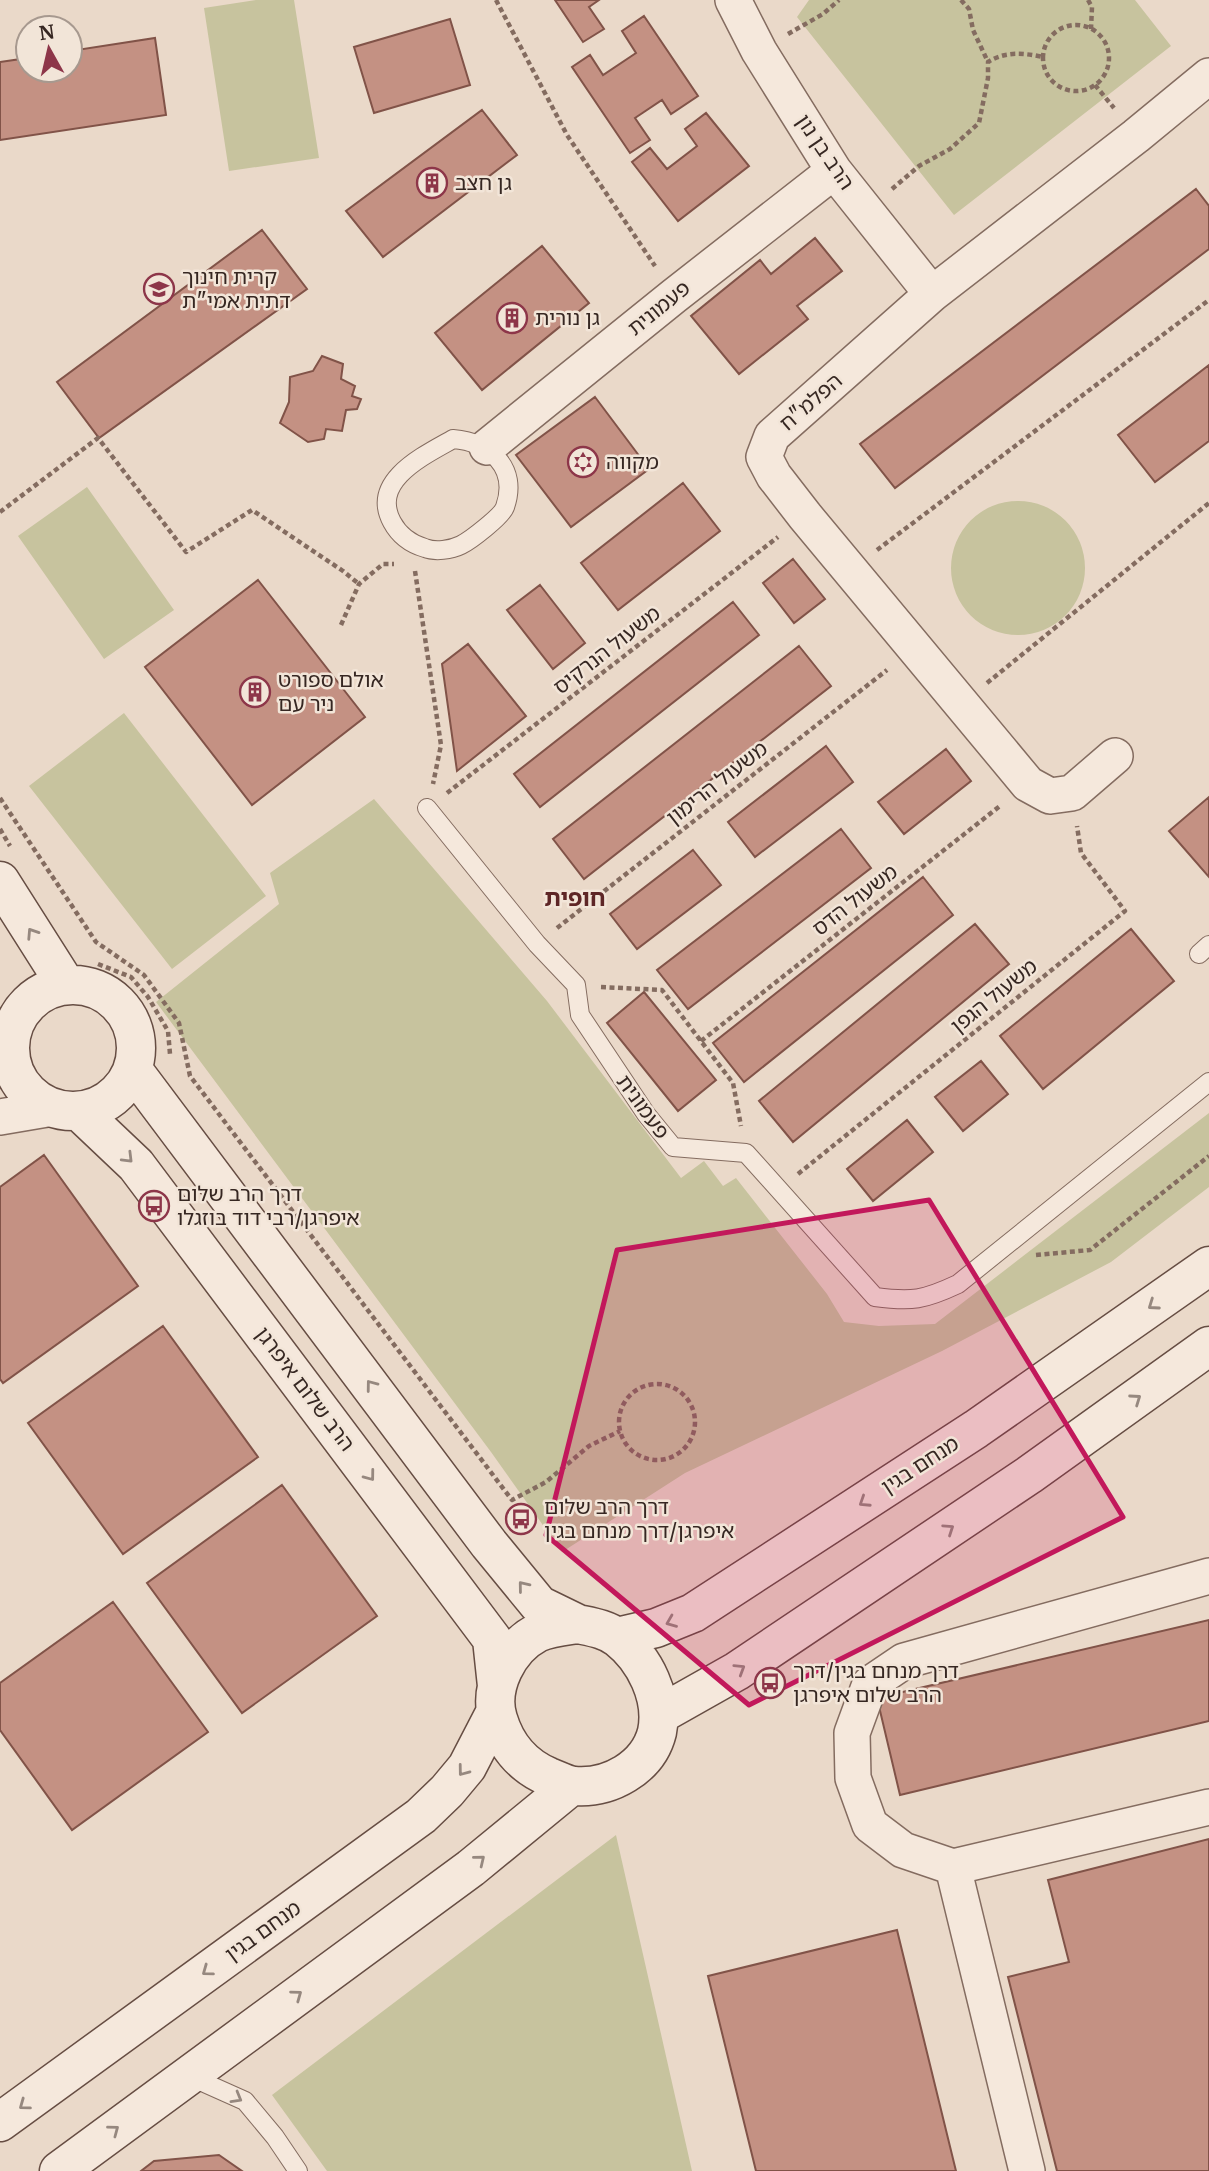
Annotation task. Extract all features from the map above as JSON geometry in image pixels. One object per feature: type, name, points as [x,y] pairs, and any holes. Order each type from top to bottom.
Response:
[{"type":"main road","points":[[0,881],[66,985]]},
{"type":"main road","points":[[66,985],[86,986],[110,997],[125,1012],[132,1025],[136,1051],[133,1070],[112,1098],[99,1106],[66,1110],[31,1097],[20,1084],[6,1032],[37,996],[66,985]]},
{"type":"main road","points":[[133,1070],[502,1560],[539,1605],[578,1624],[598,1628],[617,1637],[636,1656],[651,1679],[659,1715],[656,1735],[646,1754],[632,1770],[613,1780],[591,1786],[571,1786],[536,1771],[517,1756],[503,1735],[496,1699],[505,1666],[518,1648],[535,1634],[556,1626],[578,1624]]},
{"type":"main road","name":"הרב שלום איפרגן","points":[[66,1110],[136,1165],[492,1639],[496,1699]]},
{"type":"main road","name":"מנחם בגין","points":[[617,1637],[656,1628],[693,1613],[976,1429],[1209,1266]]},
{"type":"main road","points":[[659,1715],[737,1671],[1029,1475],[1209,1346]]},
{"type":"main road","name":"מנחם בגין","points":[[0,2122],[421,1816],[467,1767],[496,1699]]},
{"type":"main road","points":[[60,2171],[471,1868],[571,1786]]},
{"type":"street","name":"הרב בן נון","points":[[733,0],[759,51],[834,171],[932,294]]},
{"type":"street","name":"הפלמ\"ח","points":[[1028,784],[805,516],[774,476],[764,457],[772,436],[932,294],[1209,76]]},
{"type":"street","name":"פעמונית","points":[[486,447],[834,171]]},
{"type":"street","points":[[1028,784],[1050,796],[1072,793],[1115,756]]},
{"type":"street","points":[[0,1117],[66,1110]]},
{"type":"street","points":[[1209,1576],[904,1661],[870,1684],[852,1733],[853,1778],[870,1825],[903,1850],[953,1867],[1209,1807]]},
{"type":"street","points":[[953,1867],[1027,2171]]},
{"type":"lane","points":[[453,439],[471,441],[486,447],[499,460],[507,475],[505,510],[461,545],[444,550],[426,549],[412,543],[399,533],[389,512],[388,489],[396,477],[453,439]]},
{"type":"lane","points":[[427,808],[537,944],[576,985]]},
{"type":"lane","name":"פעמונית","points":[[576,985],[580,1015],[646,1114],[673,1147],[746,1153]]},
{"type":"lane","points":[[746,1153],[875,1297],[907,1302],[933,1296],[958,1284],[1209,1082]]},
{"type":"lane","points":[[173,2086],[198,2080],[245,2101],[275,2137],[298,2171]]},
{"type":"path","points":[[496,0],[567,135],[674,296]]},
{"type":"path","points":[[759,51],[824,14],[839,0]]},
{"type":"path","points":[[867,210],[919,166],[950,149],[979,123],[988,78],[988,62],[973,30],[969,9],[961,0]]},
{"type":"path","points":[[1088,0],[1092,7],[1091,29]]},
{"type":"path","points":[[1069,26],[1091,29],[1107,45],[1110,56],[1103,77],[1095,85],[1076,91],[1065,90],[1049,77],[1044,68],[1043,57],[1050,37],[1069,26]]},
{"type":"path","points":[[988,62],[997,56],[1018,53],[1043,57]]},
{"type":"path","points":[[851,570],[1209,300]]},
{"type":"path","points":[[0,512],[98,438],[187,552],[252,509],[359,584]]},
{"type":"path","points":[[962,704],[1209,503]]},
{"type":"path","name":"משעול הנרקיס","points":[[427,808],[805,516]]},
{"type":"path","points":[[412,543],[441,745],[427,808]]},
{"type":"path","points":[[341,625],[359,584],[383,564],[415,566]]},
{"type":"path","name":"משעול הרימון","points":[[537,944],[916,648]]},
{"type":"path","name":"משעול הדס","points":[[701,1041],[1028,784]]},
{"type":"path","name":"משעול הגפן","points":[[778,1189],[1125,911],[1082,853],[1072,793]]},
{"type":"path","points":[[0,798],[96,942],[144,975],[179,1023],[190,1076],[512,1500],[546,1482],[589,1446],[620,1431]]},
{"type":"path","points":[[576,985],[662,990],[733,1083],[746,1153]]},
{"type":"path","points":[[1090,1250],[1209,1156]]},
{"type":"path","points":[[651,1385],[675,1389],[685,1396],[694,1418],[694,1431],[689,1442],[681,1451],[657,1460],[633,1452],[620,1431],[618,1419],[622,1406],[629,1396],[640,1388],[651,1385]]},
{"type":"highlighted area","points":[[929,1200],[1123,1517],[749,1705],[546,1535],[617,1250]]},
{"type":"shaded area","points":[[256,0],[294,0],[319,158],[229,171],[204,8]]},
{"type":"shaded area","points":[[809,0],[1135,0],[1171,46],[954,215],[797,17]]},
{"type":"shaded area","points":[[87,487],[174,610],[104,659],[18,536]]},
{"type":"shaded area","points":[[1018,501],[1044,506],[1066,520],[1080,542],[1085,568],[1080,594],[1066,616],[1044,630],[1018,635],[992,630],[970,616],[956,594],[951,568],[956,542],[970,520],[992,506]]},
{"type":"shaded area","points":[[124,713],[266,896],[172,969],[29,786]]},
{"type":"shaded area","points":[[374,799],[547,1001],[681,1178],[704,1161],[723,1186],[736,1178],[827,1294],[844,1322],[879,1326],[935,1324],[1209,1113],[1209,1187],[1111,1262],[942,1351],[685,1473],[562,1552],[491,1452],[156,1002],[279,904],[270,873]]},
{"type":"shaded area","points":[[616,1835],[692,2171],[327,2171],[272,2095]]},
{"type":"building","points":[[555,0],[599,0],[589,7],[604,29],[583,42]]},
{"type":"building","points":[[644,16],[698,96],[671,114],[662,100],[635,118],[650,140],[630,153],[572,67],[590,55],[603,75],[636,53],[622,31]]},
{"type":"building","points":[[450,19],[470,85],[374,113],[354,47]]},
{"type":"building","points":[[155,38],[166,115],[0,140],[0,62],[14,60],[14,84],[84,84],[84,49]]},
{"type":"building","name":"גן חצב","points":[[482,110],[517,155],[383,257],[346,211]]},
{"type":"building","points":[[706,113],[749,166],[678,221],[632,162],[650,148],[667,169],[697,146],[685,129]]},
{"type":"building","points":[[1196,189],[1209,206],[1209,249],[895,488],[860,444]]},
{"type":"building","points":[[262,230],[307,289],[99,438],[57,382]]},
{"type":"building","points":[[815,238],[842,271],[797,306],[808,319],[739,374],[691,316],[760,260],[771,274]]},
{"type":"building","name":"גן נורית","points":[[542,246],[589,303],[482,390],[435,333]]},
{"type":"building","points":[[322,356],[343,364],[341,379],[355,386],[352,396],[361,399],[357,409],[346,410],[342,431],[326,429],[324,439],[308,442],[280,423],[289,402],[290,377],[313,371]]},
{"type":"building","points":[[1209,365],[1209,441],[1155,482],[1118,435]]},
{"type":"building","name":"מקווה","points":[[595,397],[649,469],[571,527],[516,455]]},
{"type":"building","points":[[683,483],[720,531],[618,610],[581,563]]},
{"type":"building","points":[[793,559],[825,599],[794,623],[763,583]]},
{"type":"building","name":"אולם ספורט ניר עם","points":[[258,580],[365,717],[252,805],[145,667]]},
{"type":"building","points":[[540,585],[585,643],[553,669],[507,610]]},
{"type":"building","points":[[733,602],[759,635],[540,807],[514,774]]},
{"type":"building","points":[[468,644],[526,716],[457,771],[442,664]]},
{"type":"building","points":[[799,646],[831,686],[584,879],[553,839]]},
{"type":"building","points":[[826,746],[853,782],[755,857],[728,822]]},
{"type":"building","points":[[946,749],[971,781],[904,834],[878,802]]},
{"type":"building","points":[[1209,797],[1209,877],[1169,831]]},
{"type":"building","points":[[841,829],[871,868],[688,1009],[657,970]]},
{"type":"building","points":[[693,850],[721,885],[637,949],[610,914]]},
{"type":"building","points":[[923,877],[953,915],[744,1082],[713,1043]]},
{"type":"building","points":[[975,924],[1009,964],[793,1142],[759,1101]]},
{"type":"building","points":[[1131,929],[1174,981],[1043,1089],[1000,1036]]},
{"type":"building","points":[[644,992],[716,1080],[678,1111],[607,1023]]},
{"type":"building","points":[[981,1061],[1008,1094],[963,1131],[935,1097]]},
{"type":"building","points":[[907,1120],[933,1152],[873,1201],[847,1169]]},
{"type":"building","points":[[44,1155],[138,1286],[3,1383],[0,1379],[0,1187]]},
{"type":"building","points":[[163,1326],[258,1457],[123,1554],[28,1423]]},
{"type":"building","points":[[282,1485],[377,1616],[242,1713],[147,1583]]},
{"type":"building","points":[[113,1602],[208,1732],[72,1830],[0,1730],[0,1683]]},
{"type":"building","points":[[1209,1620],[1209,1721],[900,1795],[877,1698]]},
{"type":"building","points":[[1209,1839],[1209,2171],[1057,2171],[1008,1977],[1069,1962],[1048,1880]]},
{"type":"building","points":[[897,1930],[956,2171],[756,2171],[708,1976]]},
{"type":"building","points":[[219,2155],[242,2171],[141,2171],[154,2161]]},
{"type":"place","name":"גן חצב","points":[[432,183]]},
{"type":"place","name":"קרית חינוך דתית אמי\"ת","points":[[159,289]]},
{"type":"place","name":"גן נורית","points":[[512,318]]},
{"type":"place","name":"מקווה","points":[[583,462]]},
{"type":"place","name":"אולם ספורט ניר עם","points":[[255,692]]},
{"type":"place","name":"דרך הרב שלום איפרגן/רבי דוד בוזגלו","points":[[154,1206]]},
{"type":"place","name":"דרך הרב שלום איפרגן/דרך מנחם בגין","points":[[521,1519]]},
{"type":"place","name":"דרך מנחם בגין/דרך הרב שלום איפרגן","points":[[770,1683]]},
{"type":"district","name":"חופית","points":[[575,898]]}]
